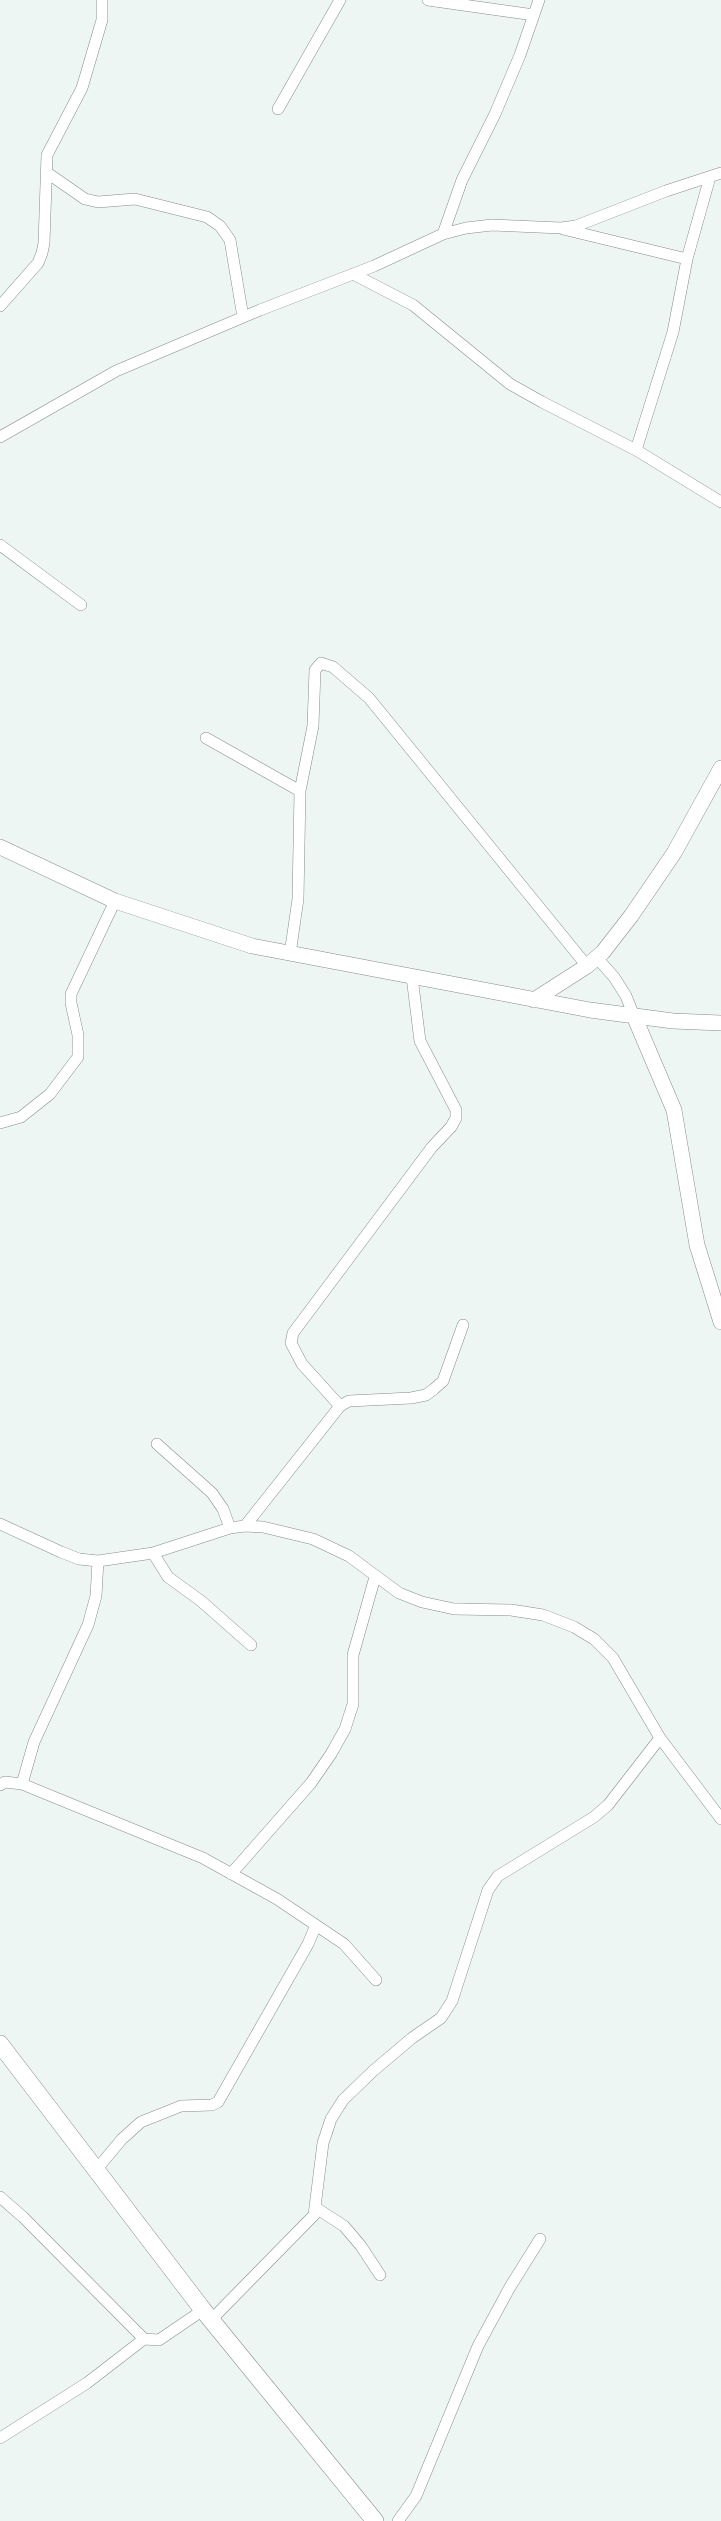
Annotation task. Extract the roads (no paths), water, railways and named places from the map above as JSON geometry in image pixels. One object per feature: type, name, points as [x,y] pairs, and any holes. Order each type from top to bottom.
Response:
[{"type":"main road","points":[[534,1000],[592,962],[631,916],[674,853],[721,768]]},
{"type":"main road","points":[[0,847],[115,901],[252,946],[534,1000],[634,1016],[721,1023]]},
{"type":"main road","points":[[634,1016],[674,1110],[697,1245],[721,1322]]},
{"type":"main road","points":[[0,2044],[207,2315],[375,2521]]},
{"type":"street","points":[[0,306],[38,263],[42,253],[44,242],[47,155],[51,144],[82,88],[94,54],[102,20],[102,0]]},
{"type":"street","points":[[278,109],[340,0]]},
{"type":"street","points":[[428,0],[534,15]]},
{"type":"street","points":[[443,234],[462,180],[495,114],[539,0]]},
{"type":"street","points":[[46,172],[85,199],[98,202],[135,199],[207,217],[220,226],[230,240],[243,317]]},
{"type":"street","points":[[562,228],[597,218],[716,175]]},
{"type":"street","points":[[636,450],[673,332],[687,259],[716,175]]},
{"type":"street","points":[[0,437],[116,371],[243,317],[353,274],[443,234],[466,228],[492,225],[562,228],[687,259]]},
{"type":"street","points":[[353,274],[413,305],[510,384],[636,450],[721,502]]},
{"type":"street","points":[[0,545],[81,605]]},
{"type":"street","points":[[290,954],[298,899],[300,791],[313,726],[315,670],[321,663],[333,667],[369,698],[592,962],[614,977],[626,996],[634,1016]]},
{"type":"street","points":[[206,738],[300,791]]},
{"type":"street","points":[[0,1123],[21,1117],[50,1094],[78,1058],[78,1035],[71,1004],[71,994],[115,901]]},
{"type":"street","points":[[340,1406],[302,1364],[291,1342],[293,1333],[432,1147],[451,1127],[456,1118],[456,1110],[420,1041],[412,977]]},
{"type":"street","points":[[245,1526],[340,1406],[349,1401],[426,1395],[443,1380],[463,1325]]},
{"type":"street","points":[[157,1444],[212,1493],[223,1510],[230,1528]]},
{"type":"street","points":[[0,1524],[79,1559],[98,1562],[153,1553],[230,1528],[245,1526],[263,1528],[313,1539],[349,1556],[399,1593],[422,1602],[454,1609],[510,1610],[543,1615],[574,1627],[594,1639],[613,1658],[660,1738],[721,1819]]},
{"type":"street","points":[[153,1553],[168,1577],[201,1601],[251,1645]]},
{"type":"street","points":[[22,1784],[39,1729],[88,1625],[96,1596],[98,1562]]},
{"type":"street","points":[[231,1874],[310,1783],[331,1754],[345,1729],[353,1704],[353,1655],[376,1577]]},
{"type":"street","points":[[0,2438],[87,2383],[144,2340],[159,2340],[207,2315],[281,2252],[314,2215],[323,2144],[331,2119],[343,2100],[412,2038],[441,2018],[452,2002],[488,1890],[498,1876],[594,1817],[608,1805],[660,1738]]},
{"type":"street","points":[[0,1785],[5,1782],[22,1784],[203,1858],[277,1899],[344,1944],[376,1980]]},
{"type":"street","points":[[96,2170],[122,2139],[141,2122],[181,2106],[212,2105],[218,2102],[308,1944],[316,1925]]},
{"type":"street","points":[[0,2197],[23,2217],[144,2340]]},
{"type":"street","points":[[316,2208],[344,2226],[361,2246],[380,2275]]},
{"type":"street","points":[[398,2521],[416,2496],[478,2346],[510,2287],[540,2239]]}]
